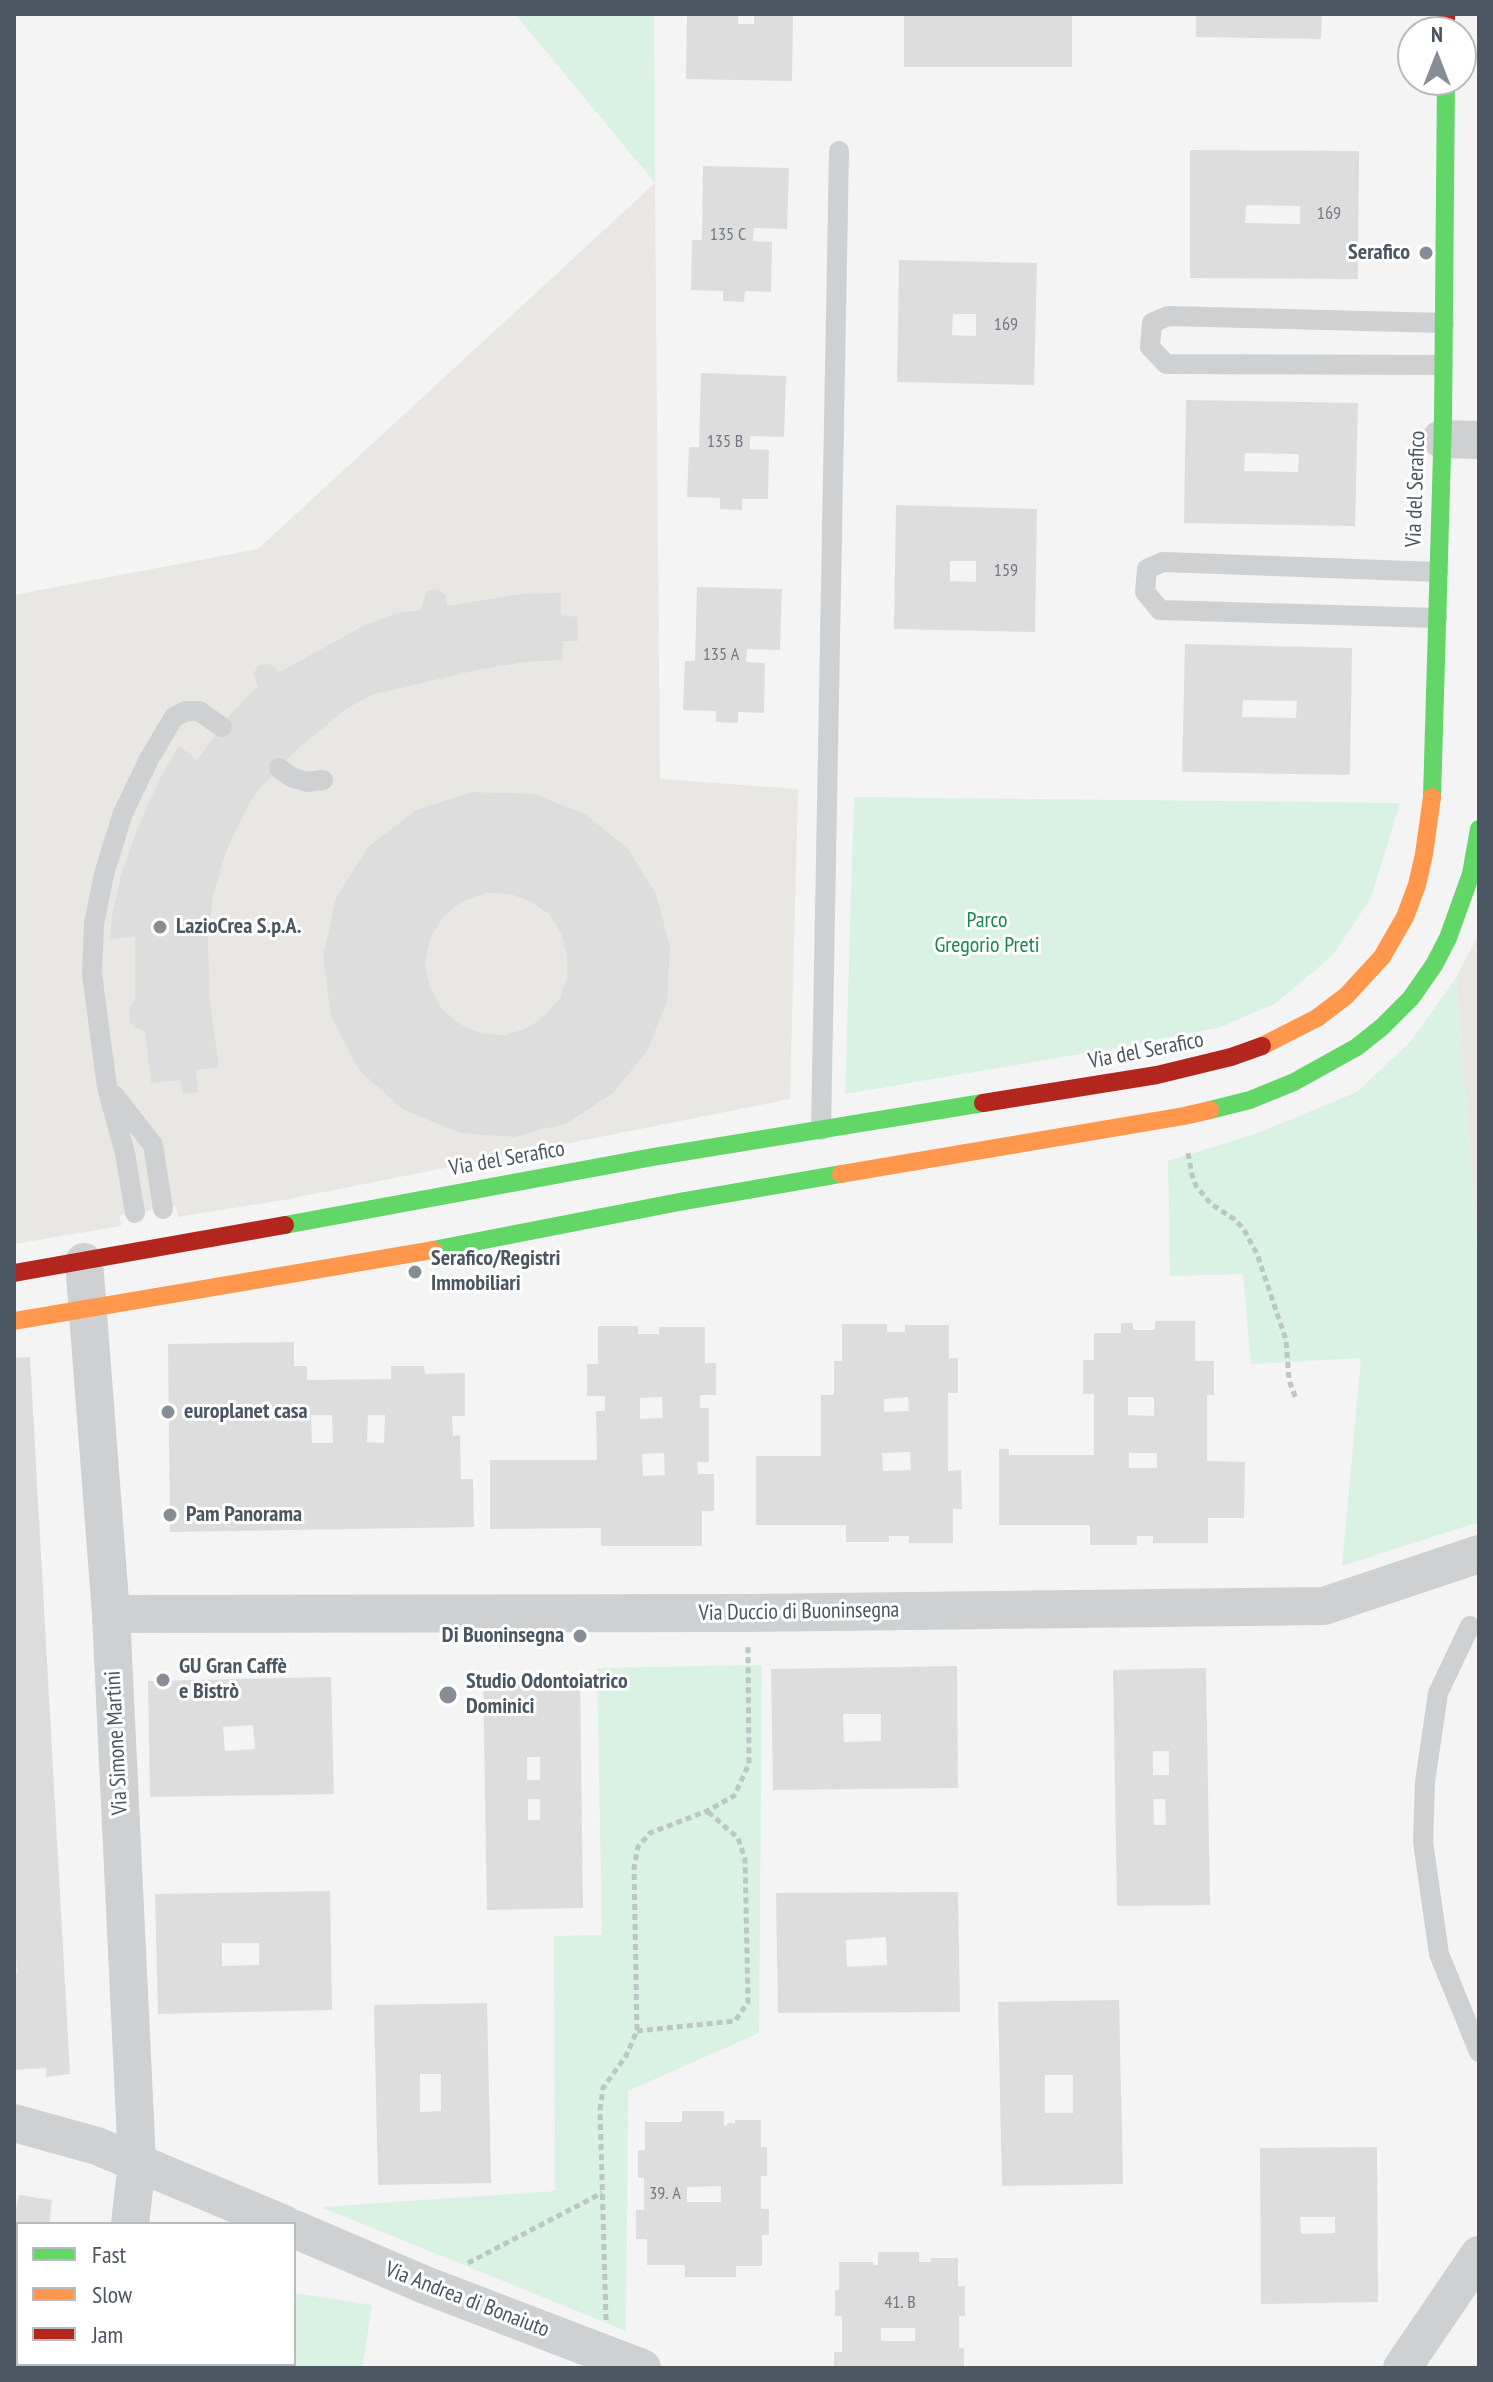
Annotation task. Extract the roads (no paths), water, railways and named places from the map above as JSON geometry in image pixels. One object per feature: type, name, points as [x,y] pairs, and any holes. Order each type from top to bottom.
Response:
[{"type":"street","name":"Via del Serafico","points":[[14,1273],[567,1172],[1196,1067],[1254,1049],[1292,1032],[1346,996],[1382,957],[1405,917],[1424,854],[1434,782],[1446,96]]},
{"type":"street","points":[[1441,439],[1479,440]]},
{"type":"street","points":[[14,1321],[400,1256],[679,1202],[1184,1116],[1250,1100],[1294,1082],[1357,1047],[1411,998],[1434,965],[1458,915],[1471,874],[1479,829]]},
{"type":"street","name":"Via Simone Martini","points":[[84,1262],[111,1614],[137,2162],[130,2222]]},
{"type":"street","name":"Via Duccio di Buoninsegna","points":[[111,1614],[747,1613],[1324,1606],[1479,1554]]},
{"type":"street","points":[[14,2123],[97,2146],[279,2222]]},
{"type":"street","name":"Via Andrea di Bonaiuto","points":[[296,2230],[425,2285],[642,2368]]},
{"type":"street","points":[[1402,2368],[1479,2255]]},
{"type":"lane","points":[[821,1130],[839,151]]},
{"type":"lane","points":[[1443,365],[1166,364],[1150,347],[1152,323],[1168,316],[1444,323]]},
{"type":"lane","points":[[1437,618],[1160,610],[1145,592],[1147,569],[1163,562],[1438,572]]},
{"type":"lane","points":[[135,1213],[125,1153],[107,1087],[92,974],[94,924],[104,874],[123,813],[174,717],[186,711],[199,711],[222,727]]},
{"type":"lane","points":[[279,768],[291,777],[307,782],[323,780]]},
{"type":"lane","points":[[107,1087],[153,1145],[163,1209]]},
{"type":"lane","points":[[1470,1626],[1438,1693],[1425,1782],[1423,1842],[1439,1954],[1479,2052]]},
{"type":"place","name":"Serafico","points":[[1426,253]]},
{"type":"place","name":"LazioCrea S.p.A.","points":[[160,927]]},
{"type":"place","name":"Serafico/Registri Immobiliari","points":[[415,1272]]},
{"type":"place","name":"europlanet casa","points":[[168,1412]]},
{"type":"place","name":"Pam Panorama","points":[[170,1515]]},
{"type":"place","name":"Di Buoninsegna","points":[[580,1636]]},
{"type":"place","name":"GU Gran Caffè e Bistrò","points":[[163,1680]]},
{"type":"place","name":"Studio Odontoiatrico Dominici","points":[[448,1695]]},
{"type":"park label","name":"Parco Gregorio Preti","points":[[987,934]]}]
